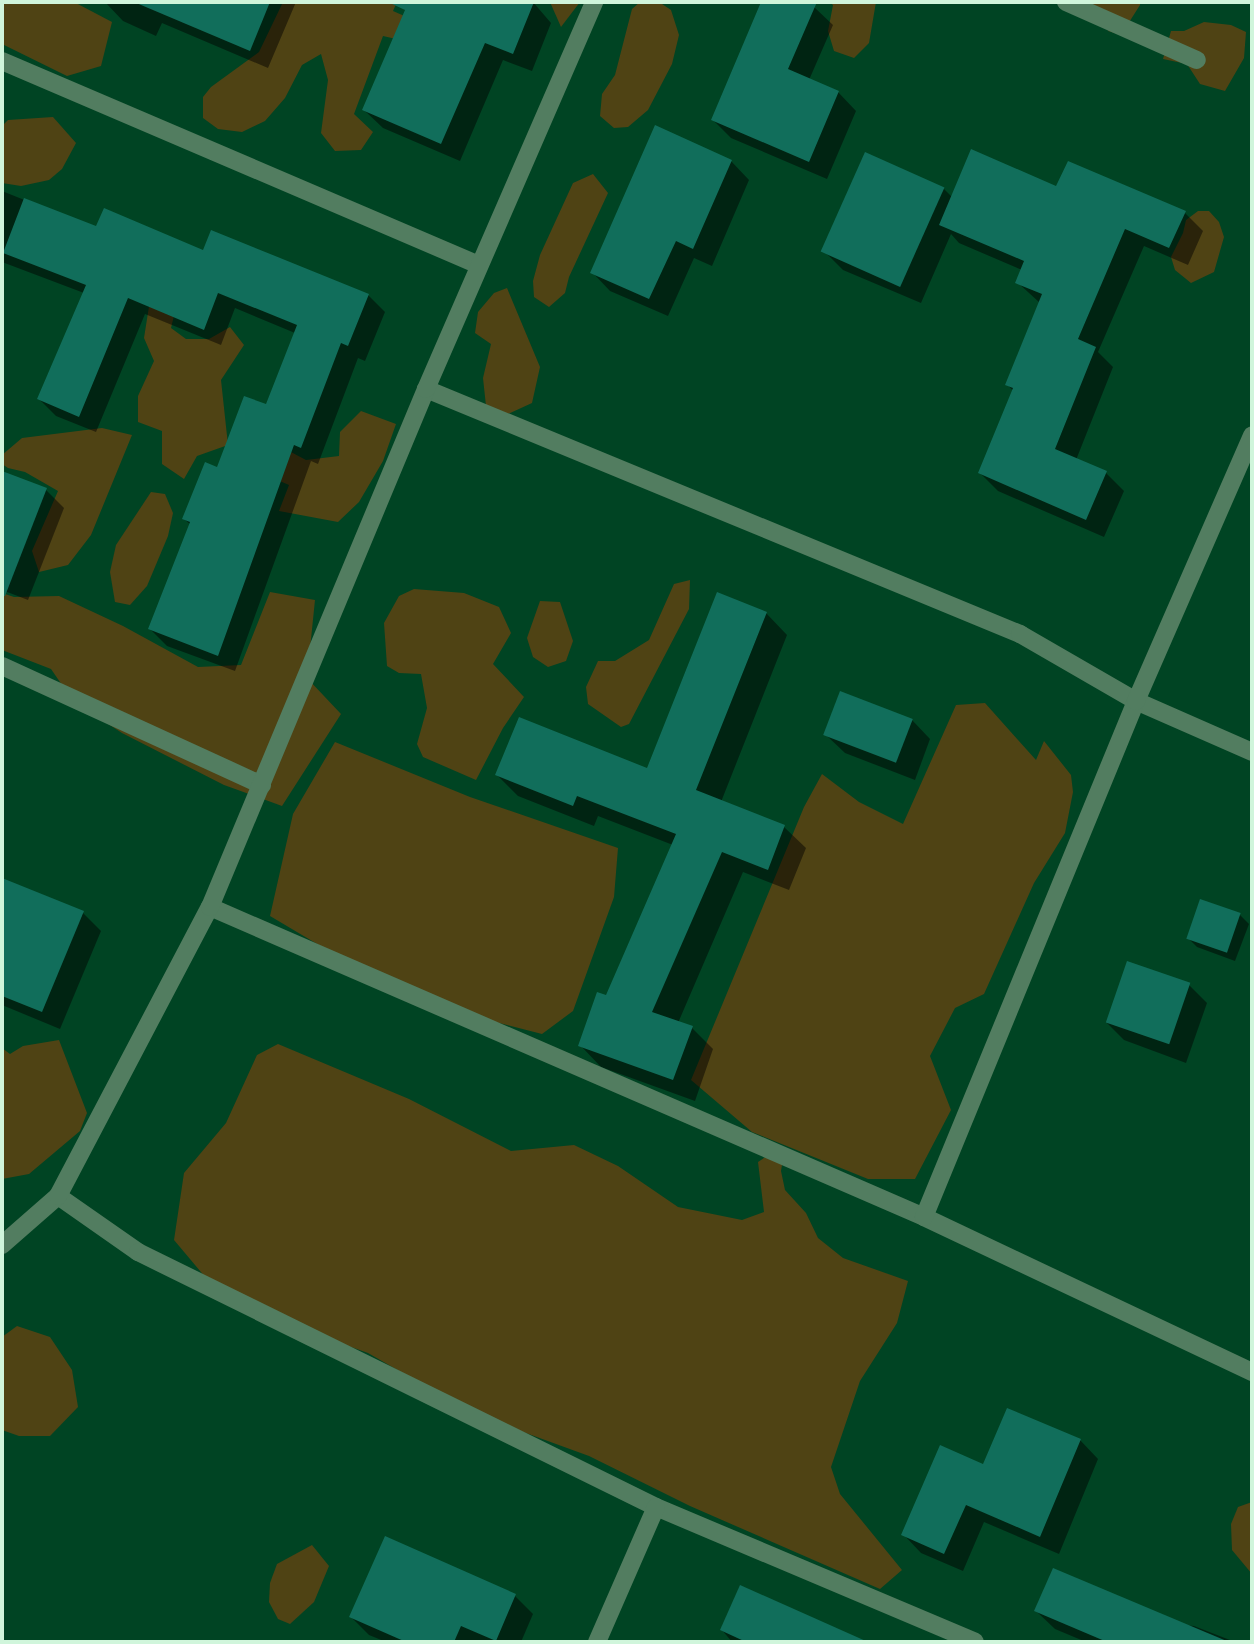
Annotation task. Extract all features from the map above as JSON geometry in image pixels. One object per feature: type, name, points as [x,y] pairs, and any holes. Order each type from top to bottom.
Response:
[{"type":"street","points":[[4,1240],[58,1196],[210,907],[426,389],[594,2]]},
{"type":"street","points":[[1066,2],[1197,60]]},
{"type":"street","points":[[2,61],[479,265]]},
{"type":"street","points":[[426,389],[1020,635],[1136,701],[1252,752]]},
{"type":"street","points":[[924,1217],[1136,701],[1252,435]]},
{"type":"street","points":[[2,666],[262,785]]},
{"type":"street","points":[[210,907],[924,1217],[1252,1372]]},
{"type":"street","points":[[58,1196],[138,1252],[656,1507],[975,1642]]},
{"type":"street","points":[[597,1642],[656,1507]]},
{"type":"shaded area","points":[[2,2],[74,2],[112,22],[101,66],[67,76],[2,44]]},
{"type":"shaded area","points":[[283,2],[397,2],[393,11],[425,25],[418,44],[383,36],[354,114],[373,132],[361,150],[335,151],[321,133],[328,80],[321,54],[302,65],[285,98],[265,121],[242,132],[218,129],[203,118],[203,97],[211,87],[259,52]]},
{"type":"shaded area","points":[[550,2],[580,2],[561,27]]},
{"type":"shaded area","points":[[640,2],[659,2],[671,10],[679,35],[672,64],[648,110],[628,127],[614,128],[600,116],[602,94],[615,75],[632,9]]},
{"type":"shaded area","points":[[829,2],[876,2],[869,43],[854,58],[834,51],[828,31],[833,5]]},
{"type":"shaded area","points":[[1054,2],[1140,2],[1140,5],[1121,35],[1108,31],[1107,17]]},
{"type":"shaded area","points":[[1204,22],[1231,25],[1246,32],[1244,58],[1225,91],[1200,84],[1187,64],[1163,59],[1171,31],[1184,31]]},
{"type":"shaded area","points":[[53,117],[76,143],[62,169],[49,180],[21,186],[2,183],[2,126],[8,120]]},
{"type":"shaded area","points":[[593,174],[608,193],[569,277],[565,293],[549,307],[534,297],[533,281],[540,255],[573,183]]},
{"type":"shaded area","points":[[1198,211],[1209,211],[1219,222],[1224,237],[1214,272],[1191,283],[1175,270],[1171,257],[1183,233],[1186,220]]},
{"type":"shaded area","points":[[507,288],[540,367],[532,403],[508,414],[486,406],[483,378],[491,344],[475,333],[478,312],[494,293]]},
{"type":"shaded area","points":[[180,291],[171,328],[186,339],[209,339],[230,327],[244,345],[221,380],[228,445],[197,456],[184,479],[162,464],[162,431],[138,422],[138,396],[154,361],[144,338],[150,300]]},
{"type":"shaded area","points":[[361,411],[396,424],[383,461],[359,502],[338,522],[279,511],[289,485],[254,470],[272,442],[306,460],[339,456],[340,432]]},
{"type":"shaded area","points":[[102,428],[132,435],[91,535],[68,565],[39,572],[32,551],[58,491],[25,472],[8,468],[2,464],[2,455],[22,438]]},
{"type":"shaded area","points":[[151,492],[165,494],[173,513],[168,536],[147,586],[130,605],[115,602],[110,572],[116,545]]},
{"type":"shaded area","points":[[690,580],[689,609],[629,724],[621,727],[588,704],[586,687],[598,661],[615,661],[649,640],[674,584]]},
{"type":"shaded area","points":[[414,589],[464,593],[499,607],[511,633],[493,664],[524,697],[503,728],[476,780],[423,757],[417,744],[427,708],[421,674],[399,673],[387,666],[384,623],[399,596]]},
{"type":"shaded area","points":[[270,592],[315,600],[307,678],[341,714],[282,806],[224,785],[122,733],[73,701],[51,669],[2,650],[2,593],[14,597],[59,596],[123,626],[198,667],[241,665]]},
{"type":"shaded area","points":[[540,601],[560,602],[573,641],[566,661],[548,667],[533,657],[527,638]]},
{"type":"shaded area","points":[[985,703],[1036,760],[1044,741],[1071,775],[1073,792],[1065,833],[1034,883],[984,994],[955,1008],[930,1056],[951,1110],[915,1179],[868,1179],[752,1132],[691,1080],[804,807],[822,774],[859,802],[903,824],[956,705]]},
{"type":"shaded area","points":[[335,742],[470,797],[618,848],[614,897],[573,1011],[542,1034],[472,1016],[388,986],[270,916],[293,814]]},
{"type":"shaded area","points":[[59,1040],[87,1113],[80,1131],[29,1174],[2,1179],[2,1048],[10,1054],[23,1046]]},
{"type":"shaded area","points":[[278,1044],[409,1099],[511,1151],[574,1145],[618,1166],[678,1207],[742,1220],[764,1212],[758,1162],[770,1154],[783,1159],[781,1171],[785,1190],[806,1213],[818,1238],[843,1258],[908,1281],[897,1323],[860,1381],[831,1467],[840,1494],[902,1570],[880,1589],[690,1506],[589,1456],[474,1414],[368,1353],[227,1303],[174,1240],[184,1173],[226,1123],[257,1055]]},
{"type":"shaded area","points":[[17,1326],[50,1337],[72,1370],[78,1407],[50,1436],[19,1436],[2,1430],[2,1337]]},
{"type":"shaded area","points":[[1252,1502],[1252,1574],[1232,1550],[1231,1524],[1238,1507]]},
{"type":"shaded area","points":[[312,1545],[329,1566],[314,1602],[290,1624],[278,1619],[269,1602],[270,1583],[277,1564]]},
{"type":"building","points":[[134,2],[270,2],[250,51]]},
{"type":"building","points":[[388,2],[534,2],[513,54],[485,43],[441,144],[362,110],[405,10]]},
{"type":"building","points":[[761,2],[817,2],[788,69],[839,91],[809,162],[711,120]]},
{"type":"building","points":[[655,125],[732,160],[693,249],[676,241],[649,299],[590,273]]},
{"type":"building","points":[[971,149],[1056,186],[1068,161],[1186,211],[1169,248],[1125,229],[1078,339],[1096,347],[1055,449],[1107,471],[1086,520],[978,473],[1013,388],[1005,385],[1042,294],[1015,283],[1024,261],[939,225]]},
{"type":"building","points":[[865,152],[944,187],[900,287],[821,252]]},
{"type":"building","points":[[24,198],[96,226],[104,208],[203,250],[211,230],[369,294],[348,346],[341,343],[301,448],[294,445],[218,656],[148,629],[190,522],[182,519],[205,462],[217,467],[244,396],[266,404],[297,325],[218,293],[204,330],[128,298],[79,417],[37,399],[86,285],[3,253]]},
{"type":"building","points":[[2,471],[47,488],[5,596],[2,596]]},
{"type":"building","points":[[717,592],[767,612],[696,790],[785,825],[768,870],[722,852],[652,1012],[693,1026],[673,1080],[578,1046],[597,992],[606,995],[676,834],[577,796],[573,806],[495,775],[519,717],[647,768]]},
{"type":"building","points":[[840,691],[913,719],[896,763],[823,735]]},
{"type":"building","points":[[2,878],[84,911],[42,1012],[2,996]]},
{"type":"building","points":[[1200,899],[1241,913],[1227,953],[1186,939]]},
{"type":"building","points":[[1127,961],[1190,983],[1169,1044],[1106,1022]]},
{"type":"building","points":[[1007,1408],[1081,1439],[1040,1537],[966,1505],[944,1554],[901,1535],[940,1445],[983,1464]]},
{"type":"building","points":[[385,1536],[516,1594],[496,1641],[461,1626],[454,1642],[406,1642],[349,1617]]},
{"type":"building","points":[[1053,1568],[1229,1642],[1107,1642],[1034,1611]]},
{"type":"building","points":[[740,1585],[868,1642],[746,1642],[720,1630]]}]
